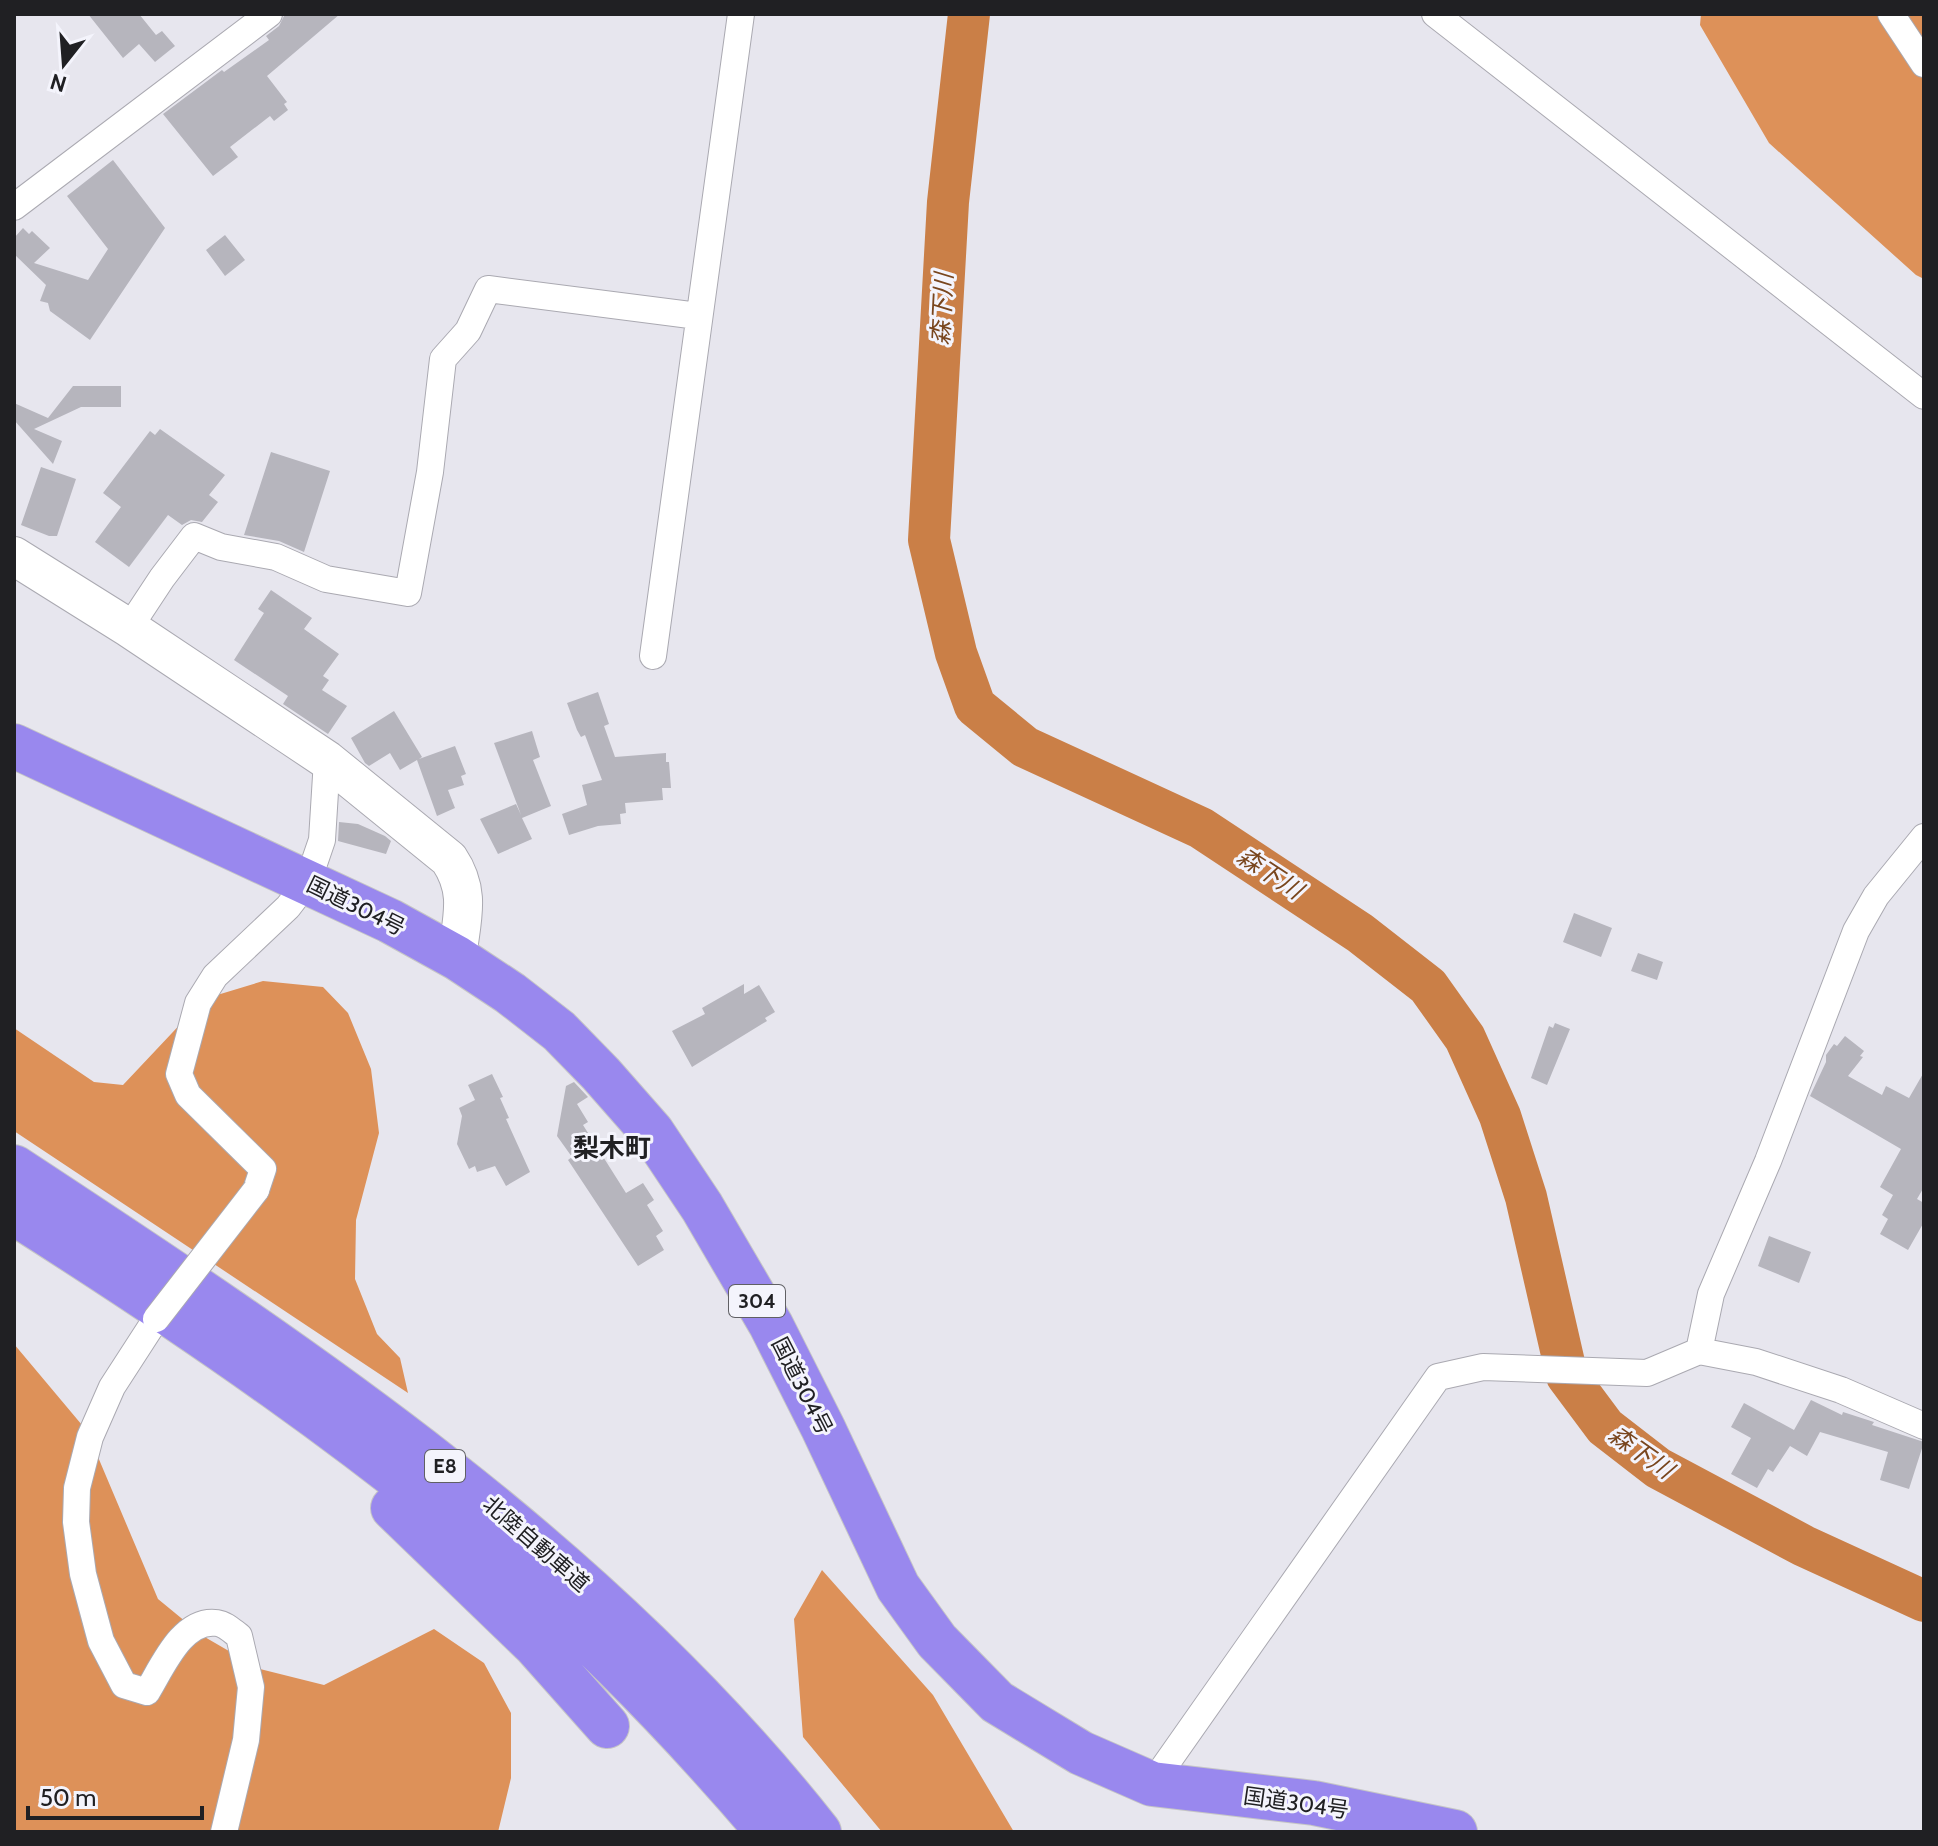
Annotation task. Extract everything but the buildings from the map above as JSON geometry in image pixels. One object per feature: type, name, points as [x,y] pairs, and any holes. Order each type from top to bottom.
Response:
[{"type":"highway","name":"国道304号","points":[[14,746],[390,921],[457,958],[559,1031],[652,1132],[702,1207],[771,1325],[898,1587],[937,1641],[997,1702],[1081,1753],[1152,1784],[1314,1803],[1455,1832]]},
{"type":"highway","name":"北陸自動車道","points":[[14,1167],[330,1379],[451,1471],[548,1551],[724,1722],[801,1825]]},
{"type":"highway","name":"北陸自動車道","points":[[14,1213],[133,1288],[309,1411],[524,1582],[697,1750],[801,1825]]},
{"type":"highway","points":[[14,1221],[130,1298],[227,1369],[383,1499],[535,1645],[607,1726]]},
{"type":"street","points":[[14,207],[269,14]]},
{"type":"street","points":[[653,656],[741,14]]},
{"type":"street","points":[[1435,14],[1924,396]]},
{"type":"street","points":[[1891,14],[1924,64]]},
{"type":"street","points":[[129,628],[194,536],[221,547],[276,557],[326,579],[408,593],[430,472],[443,359],[468,331],[488,289],[698,316]]},
{"type":"street","points":[[14,556],[129,628],[327,760],[449,859],[460,875],[465,896],[457,958]]},
{"type":"street","points":[[224,1832],[246,1740],[251,1687],[239,1636],[220,1623],[194,1628],[181,1639],[147,1692],[124,1685],[101,1641],[83,1574],[76,1522],[77,1488],[90,1437],[112,1387],[156,1319],[256,1190],[263,1169],[188,1095],[179,1074],[198,1003],[215,976],[288,907],[308,881],[322,840],[327,760]]},
{"type":"street","points":[[1699,1351],[1711,1294],[1768,1161],[1856,931],[1876,896],[1924,837]]},
{"type":"street","points":[[1152,1784],[1438,1377],[1483,1367],[1647,1373],[1699,1351],[1756,1362],[1841,1390],[1924,1426]]},
{"type":"shaded area","points":[[1701,14],[1924,14],[1924,279],[1769,143],[1700,25]]},
{"type":"shaded area","points":[[263,981],[323,987],[348,1013],[371,1069],[379,1133],[356,1220],[355,1279],[377,1334],[400,1358],[408,1393],[14,1131],[14,1028],[94,1082],[123,1085],[204,999]]},
{"type":"shaded area","points":[[14,1344],[87,1431],[158,1599],[203,1636],[260,1669],[324,1685],[434,1629],[484,1663],[511,1713],[511,1778],[498,1832],[14,1832]]},
{"type":"shaded area","points":[[822,1570],[933,1695],[1014,1832],[882,1832],[803,1737],[794,1619]]},
{"type":"waterway","name":"森下川","points":[[969,14],[948,202],[929,540],[956,653],[975,706],[1025,747],[1201,828],[1360,933],[1428,986],[1465,1038],[1500,1116],[1526,1197],[1567,1376],[1605,1427],[1658,1468],[1804,1546],[1924,1601]]},
{"type":"district","name":"梨木町","points":[[612,1148]]}]
